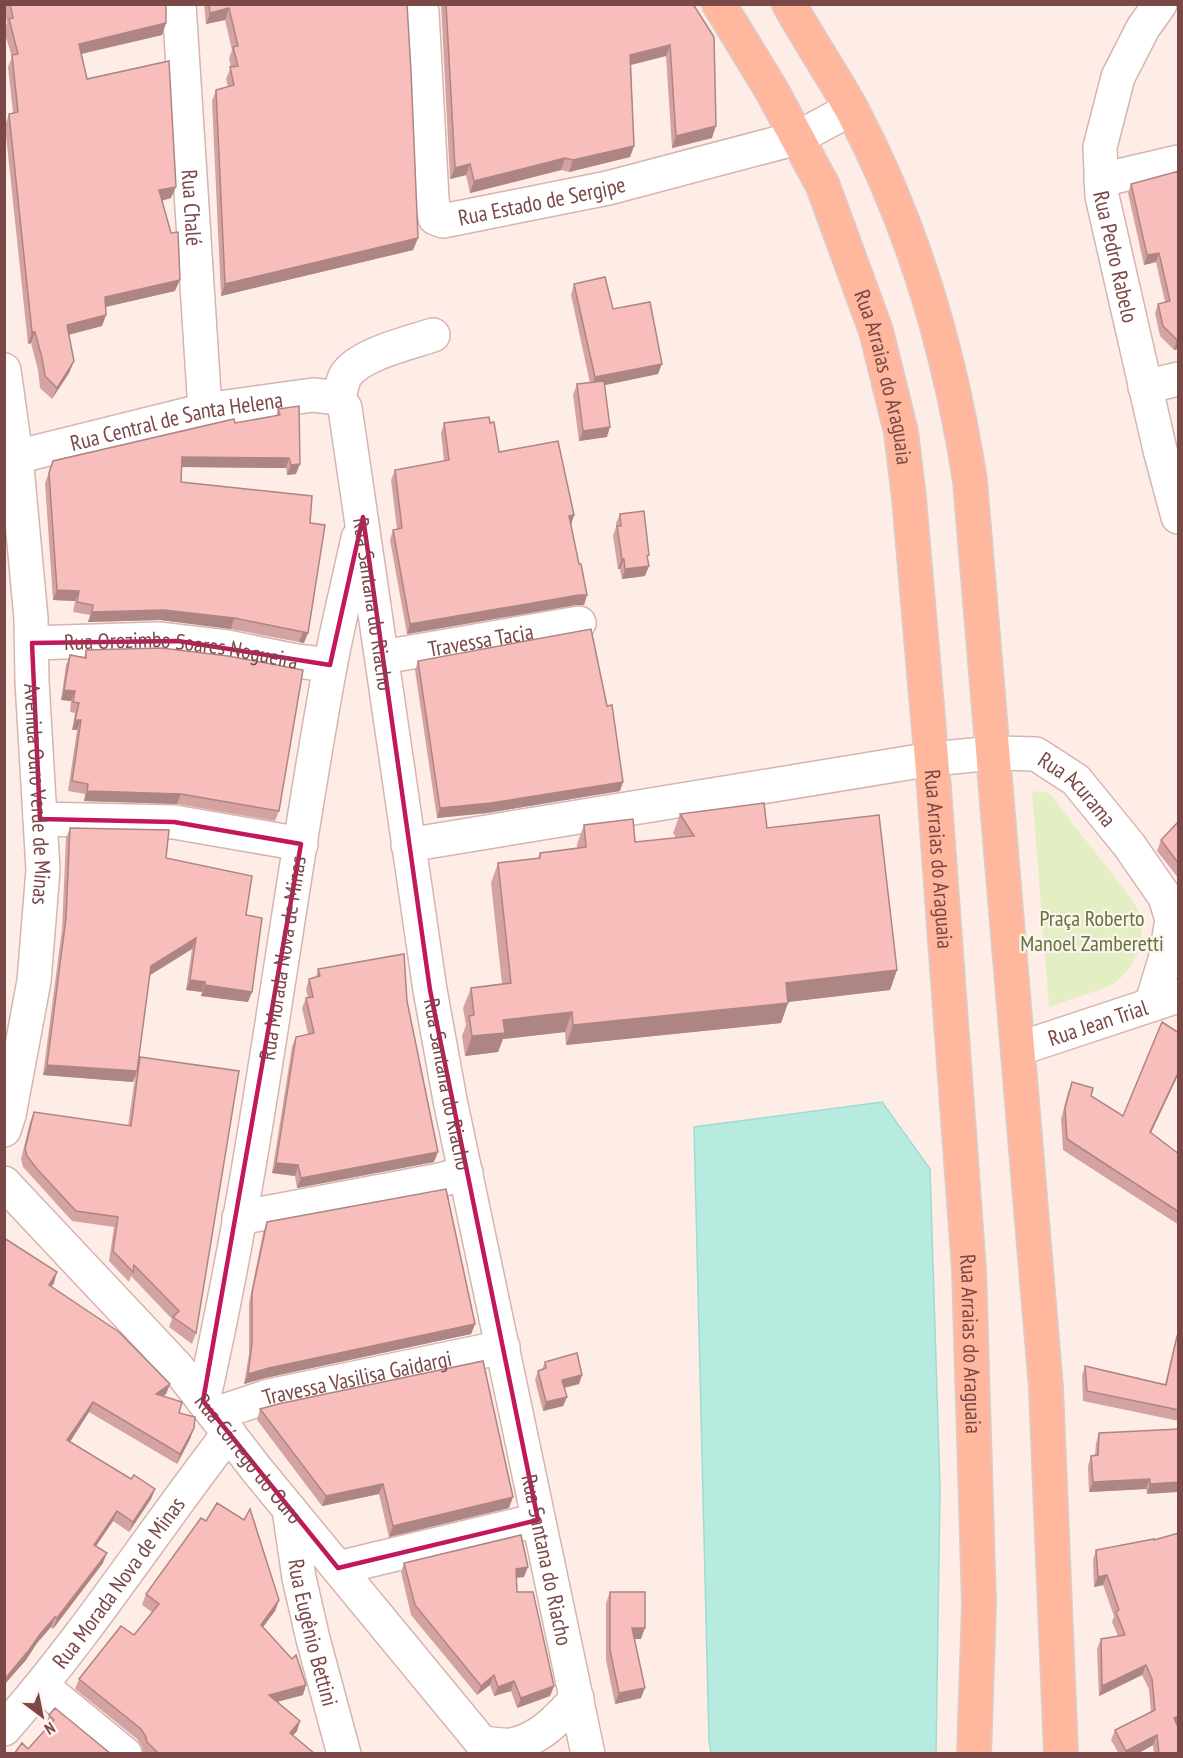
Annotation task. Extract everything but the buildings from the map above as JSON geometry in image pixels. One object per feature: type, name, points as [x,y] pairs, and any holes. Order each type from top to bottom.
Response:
[{"type":"main road","name":"Rua Arraias do Araguaia","points":[[719,4],[772,91],[823,186],[876,331],[901,432],[932,759],[969,1270],[979,1603],[974,1754]]},
{"type":"main road","points":[[789,4],[851,108],[892,199],[935,316],[960,418],[970,481],[1046,1388],[1061,1754]]},
{"type":"street","name":"Rua Chalé","points":[[179,4],[205,410]]},
{"type":"street","name":"Rua Estado de Sergipe","points":[[420,4],[432,199],[434,214],[438,220],[450,220],[608,188],[797,138],[851,108]]},
{"type":"street","name":"Rua Pedro Rabelo","points":[[1160,4],[1143,28],[1118,77],[1100,147],[1101,180],[1102,196],[1145,387],[1179,517]]},
{"type":"street","points":[[1101,180],[1179,162]]},
{"type":"street","points":[[342,403],[344,376],[355,366],[371,356],[433,334]]},
{"type":"street","name":"Avenida Ouro Verde de Minas","points":[[4,370],[10,458],[31,618],[43,870],[34,981],[9,1115],[4,1130]]},
{"type":"street","points":[[1145,387],[1179,379]]},
{"type":"street","name":"Rua Central de Santa Helena","points":[[10,458],[205,410],[313,395],[342,403]]},
{"type":"street","name":"Rua Santana do Riacho","points":[[342,403],[363,517],[432,1001],[588,1754]]},
{"type":"street","name":"Rua Morada Nova de Minas","points":[[4,1729],[42,1686],[108,1600],[197,1474],[216,1416],[219,1330],[330,665],[363,517]]},
{"type":"street","name":"Travessa Tacia","points":[[383,657],[579,623]]},
{"type":"street","name":"Rua Orozimbo Soares Nogueira","points":[[32,643],[158,639],[226,647],[296,662],[330,665]]},
{"type":"street","name":"Rua Acurama","points":[[408,845],[932,759],[993,753],[1036,754],[1076,780],[1139,859],[1165,897],[1174,917],[1165,960],[1165,1000]]},
{"type":"street","points":[[40,819],[174,822],[301,844]]},
{"type":"street","name":"Rua Jean Trial","points":[[1018,1049],[1165,1000]]},
{"type":"street","points":[[239,1218],[466,1173]]},
{"type":"street","name":"Rua Córrego do Ouro","points":[[4,1183],[177,1367],[289,1509],[487,1748],[510,1745],[535,1737],[557,1721],[577,1698]]},
{"type":"street","name":"Travessa Vasilisa Gaidargi","points":[[216,1416],[269,1396],[503,1347]]},
{"type":"street","name":"Rua Eugênio Bettini","points":[[289,1509],[299,1578],[308,1619],[344,1754]]},
{"type":"street","points":[[338,1568],[538,1520]]},
{"type":"street","points":[[42,1686],[125,1754]]},
{"type":"highlighted area","points":[[363,517],[430,990],[538,1520],[338,1568],[203,1401],[301,844],[174,822],[40,819],[32,681],[32,643],[178,641],[330,665]]},
{"type":"green space","name":"Praça Roberto Manoel Zamberetti","points":[[1032,791],[1049,793],[1130,897],[1141,921],[1142,933],[1136,957],[1129,968],[1110,986],[1049,1007]]},
{"type":"water","points":[[882,1102],[930,1169],[940,1489],[936,1753],[711,1753],[694,1127]]}]
